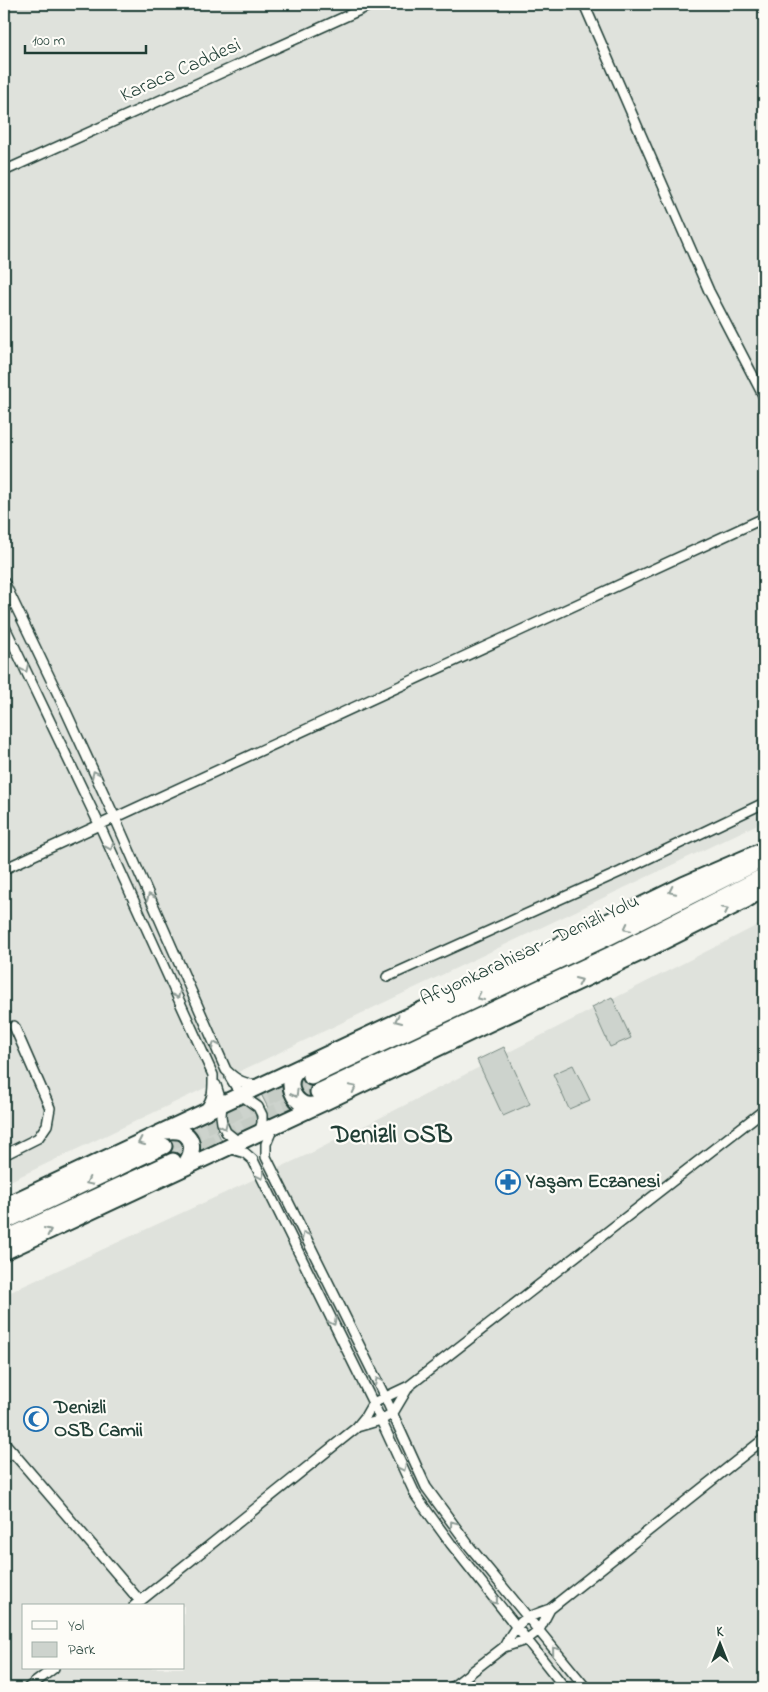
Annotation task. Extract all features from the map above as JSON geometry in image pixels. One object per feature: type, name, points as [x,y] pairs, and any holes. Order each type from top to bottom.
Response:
[{"type":"highway","points":[[4,1222],[164,1138],[222,1104],[260,1086],[306,1072],[683,885],[764,850]]},
{"type":"highway","name":"Afyonkarahisar - Denizli Yolu","points":[[306,1072],[609,938],[764,858]]},
{"type":"highway","points":[[4,1239],[178,1164],[225,1148],[274,1126],[319,1098],[616,952],[764,876]]},
{"type":"highway","points":[[306,1072],[293,1075],[290,1084],[293,1094],[303,1104],[308,1105],[319,1098],[490,1023],[638,954],[746,900],[764,888]]},
{"type":"highway","points":[[4,1206],[164,1138],[175,1131],[182,1132],[192,1146],[192,1155],[178,1164],[4,1252]]},
{"type":"street","name":"Karaca Caddesi","points":[[4,171],[373,4]]},
{"type":"street","points":[[584,4],[699,268],[764,397]]},
{"type":"street","points":[[4,868],[764,518]]},
{"type":"street","points":[[4,582],[115,818],[226,1070],[241,1095],[258,1107],[262,1115],[259,1133],[266,1158],[386,1396],[426,1487],[470,1547],[586,1688]]},
{"type":"street","points":[[4,625],[100,824],[212,1075],[222,1104],[222,1124],[226,1132],[240,1142],[253,1160],[373,1403],[416,1496],[451,1544],[564,1688]]},
{"type":"street","points":[[388,977],[620,872],[764,803]]},
{"type":"street","points":[[4,1156],[38,1138],[47,1125],[50,1108],[14,1026]]},
{"type":"street","points":[[226,1070],[234,1078],[245,1084],[260,1086]]},
{"type":"street","points":[[202,1114],[210,1103],[213,1094],[212,1075]]},
{"type":"street","points":[[4,1442],[137,1604],[356,1428],[373,1403],[409,1386],[764,1110]]},
{"type":"street","points":[[266,1158],[266,1144],[274,1126]]},
{"type":"street","points":[[225,1148],[245,1153],[253,1160]]},
{"type":"street","points":[[356,1428],[381,1420],[393,1413],[409,1386]]},
{"type":"street","points":[[504,1647],[515,1626],[528,1617],[550,1609],[764,1438]]},
{"type":"street","points":[[4,1459],[13,1452]]},
{"type":"street","points":[[451,1688],[504,1647],[526,1640],[539,1630],[550,1609]]},
{"type":"street","points":[[28,1688],[51,1670]]},
{"type":"shaded area","points":[[4,4],[764,4],[764,821],[4,1184]]},
{"type":"shaded area","points":[[764,922],[764,1688],[4,1688],[4,1295],[311,1153]]},
{"type":"green space","points":[[612,997],[631,1038],[610,1047],[592,1007]]},
{"type":"green space","points":[[504,1047],[530,1104],[503,1116],[477,1060]]},
{"type":"green space","points":[[573,1065],[590,1100],[569,1109],[553,1074]]},
{"type":"green space","points":[[308,1070],[320,1098],[303,1098],[297,1092],[299,1077]]},
{"type":"green space","points":[[287,1078],[301,1107],[274,1120],[260,1092]]},
{"type":"green space","points":[[241,1103],[252,1107],[256,1118],[252,1129],[241,1133],[230,1129],[226,1118],[230,1107]]},
{"type":"green space","points":[[209,1115],[223,1143],[198,1155],[183,1128]]},
{"type":"green space","points":[[174,1134],[188,1146],[175,1166],[163,1137]]},
{"type":"tunnel","points":[[164,1146],[311,1077]]},
{"type":"tunnel","points":[[181,1157],[318,1092]]},
{"type":"place","name":"Yaşam Eczanesi","points":[[508,1182]]},
{"type":"place","name":"Denizli OSB Camii","points":[[36,1419]]},
{"type":"district","name":"Denizli OSB","points":[[392,1136]]}]
